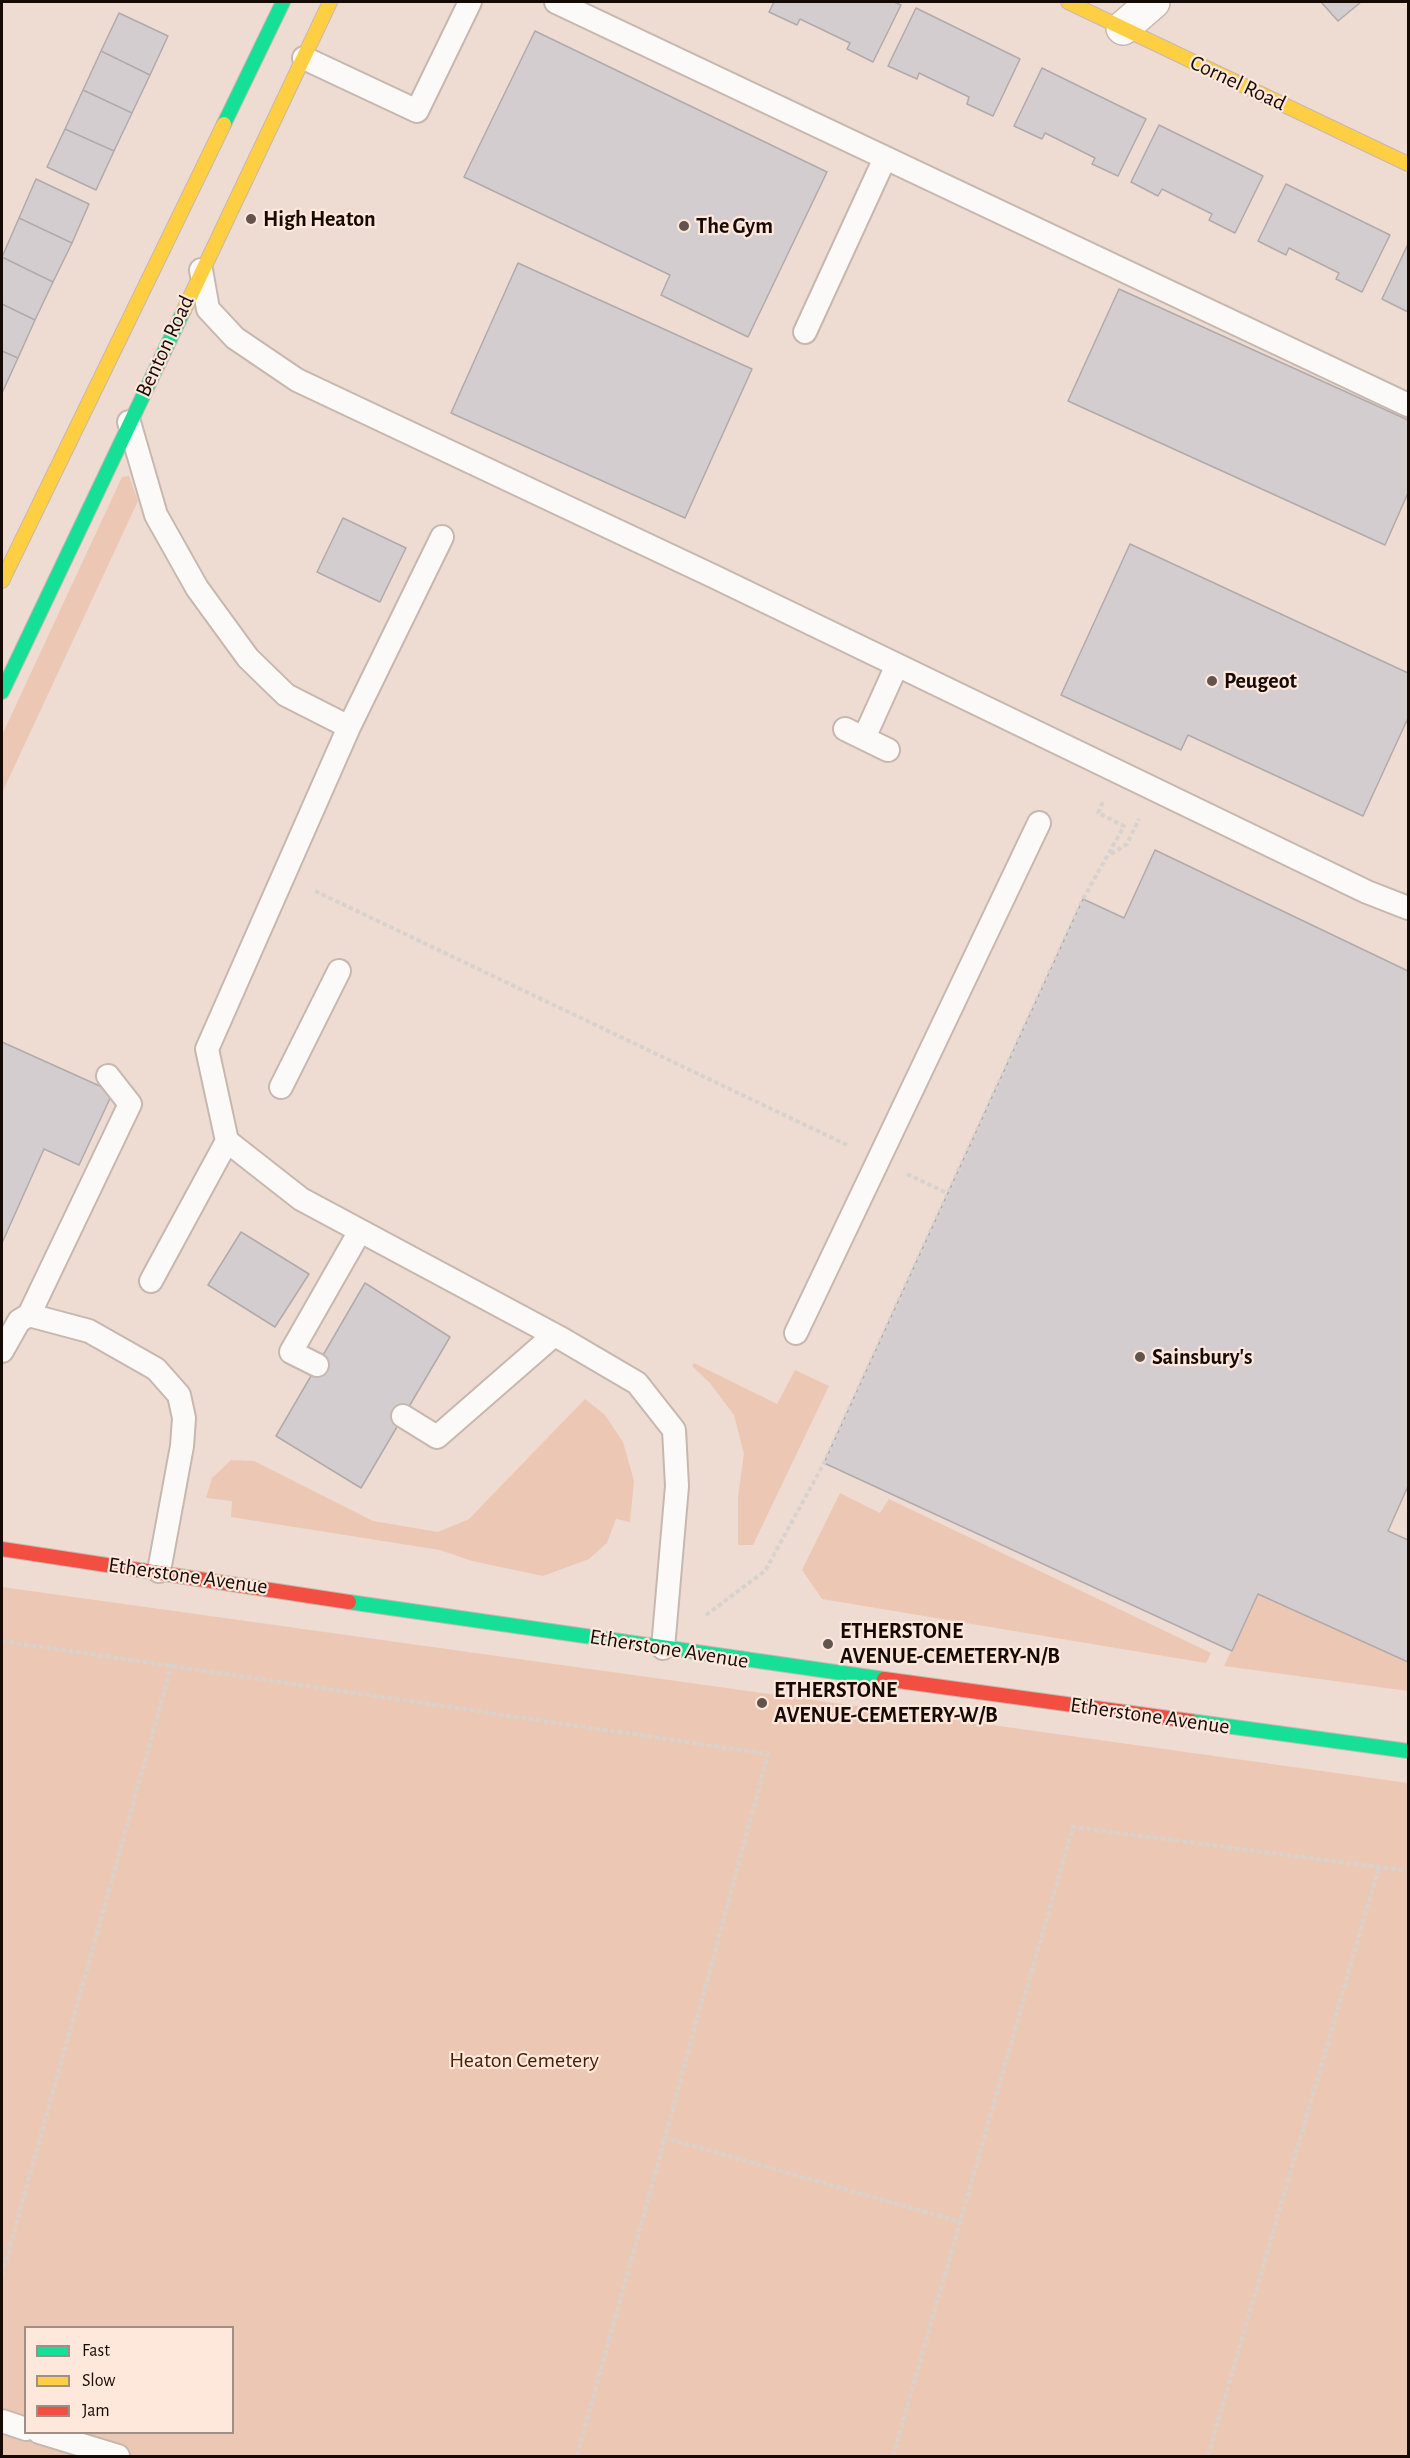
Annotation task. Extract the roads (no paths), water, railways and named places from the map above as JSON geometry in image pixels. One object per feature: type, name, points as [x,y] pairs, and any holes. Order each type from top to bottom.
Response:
[{"type":"street","name":"Benton Road","points":[[2,581],[283,2]]},
{"type":"street","name":"Benton Road","points":[[2,692],[330,2]]},
{"type":"street","name":"Cornel Road","points":[[1068,2],[1408,164]]},
{"type":"street","points":[[1123,28],[1153,2]]},
{"type":"street","name":"Etherstone Avenue","points":[[2,1549],[663,1648],[1408,1751]]},
{"type":"lane","points":[[304,58],[417,111],[470,2]]},
{"type":"lane","points":[[556,2],[1408,405]]},
{"type":"lane","points":[[805,332],[885,158]]},
{"type":"lane","points":[[201,270],[208,309],[235,338],[297,380],[378,416],[1366,892],[1408,908]]},
{"type":"lane","points":[[129,422],[156,515],[197,588],[248,658],[286,694],[349,727]]},
{"type":"lane","points":[[442,537],[349,727],[207,1048],[227,1141],[301,1199],[554,1335],[637,1383],[674,1430],[677,1486],[663,1648]]},
{"type":"lane","points":[[888,750],[854,734],[897,665]]},
{"type":"lane","points":[[796,1333],[1039,823]]},
{"type":"lane","points":[[281,1087],[339,971]]},
{"type":"lane","points":[[2,1352],[19,1320],[29,1315],[130,1104],[108,1076]]},
{"type":"lane","points":[[151,1281],[227,1141]]},
{"type":"lane","points":[[317,1365],[291,1352],[360,1231]]},
{"type":"lane","points":[[29,1315],[89,1330],[156,1369],[179,1395],[184,1418],[182,1446],[159,1571]]},
{"type":"lane","points":[[403,1416],[437,1437],[554,1335]]},
{"type":"lane","points":[[2,2421],[24,2427]]},
{"type":"lane","points":[[42,2434],[118,2457]]},
{"type":"place","name":"High Heaton","points":[[251,219]]},
{"type":"place","name":"The Gym","points":[[684,226]]},
{"type":"place","name":"Peugeot","points":[[1212,681]]},
{"type":"place","name":"Sainsbury's","points":[[1140,1357]]},
{"type":"place","name":"ETHERSTONE AVENUE-CEMETERY-N/B","points":[[828,1644]]},
{"type":"place","name":"ETHERSTONE AVENUE-CEMETERY-W/B","points":[[762,1703]]},
{"type":"park label","name":"Heaton Cemetery","points":[[524,2060]]}]
